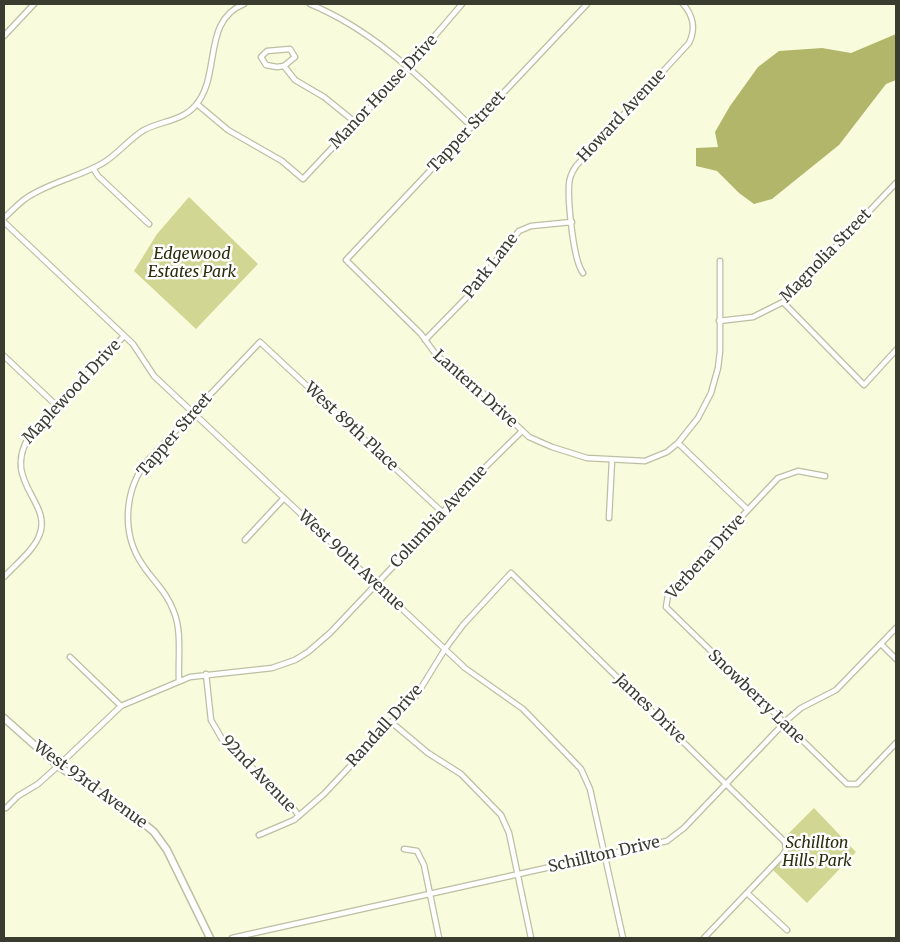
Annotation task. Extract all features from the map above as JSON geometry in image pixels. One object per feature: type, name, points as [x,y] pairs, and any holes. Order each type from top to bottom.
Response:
[{"type":"street","points":[[4,36],[34,4]]},
{"type":"street","points":[[4,220],[31,194],[93,168],[118,153],[143,131],[180,117],[197,104],[206,85],[220,25],[228,13],[244,4]]},
{"type":"street","points":[[310,4],[364,32],[408,67],[472,127]]},
{"type":"street","points":[[454,4],[461,6]]},
{"type":"street","name":"Tapper Street","points":[[346,260],[587,4]]},
{"type":"street","name":"Howard Avenue","points":[[583,273],[576,259],[572,222],[569,184],[574,169],[687,46],[691,39],[693,24],[690,14],[683,4]]},
{"type":"street","name":"Manor House Drive","points":[[197,104],[228,130],[276,158],[302,179],[408,67],[461,6]]},
{"type":"street","points":[[290,49],[295,57],[284,66],[277,68],[266,64],[261,57],[268,51],[290,49]]},
{"type":"street","points":[[284,66],[295,80],[324,97],[356,122]]},
{"type":"street","points":[[93,168],[98,176],[149,224]]},
{"type":"street","name":"Magnolia Street","points":[[719,321],[753,317],[782,302],[896,183]]},
{"type":"street","name":"West 90th Avenue","points":[[4,220],[136,348],[151,372],[193,412],[471,673],[519,706],[578,764],[590,789],[622,938]]},
{"type":"street","name":"Park Lane","points":[[425,340],[472,293],[519,231],[531,226],[572,222]]},
{"type":"street","name":"Lantern Drive","points":[[346,260],[402,314],[437,356],[463,374],[522,431],[541,443],[566,452],[587,458],[612,460],[649,460],[667,452],[678,443],[698,418],[711,393],[719,358],[720,261]]},
{"type":"street","points":[[782,302],[864,385],[896,350]]},
{"type":"street","name":"Maplewood Drive","points":[[4,577],[35,544],[41,529],[39,511],[25,494],[18,478],[19,454],[27,438],[124,336]]},
{"type":"street","name":"Tapper Street","points":[[179,680],[177,620],[167,596],[136,554],[130,535],[128,503],[133,485],[143,467],[260,342]]},
{"type":"street","name":"West 89th Place","points":[[260,342],[442,512]]},
{"type":"street","points":[[4,356],[57,406]]},
{"type":"street","name":"Columbia Avenue","points":[[6,808],[18,796],[38,784],[106,717],[121,706],[179,680],[206,674],[263,670],[302,656],[325,639],[454,498],[522,431]]},
{"type":"street","points":[[678,443],[748,510]]},
{"type":"street","points":[[609,518],[612,460]]},
{"type":"street","name":"Verbena Drive","points":[[665,604],[668,596],[775,481],[786,474],[802,471],[824,476]]},
{"type":"street","points":[[245,540],[284,498]]},
{"type":"street","name":"Randall Drive","points":[[259,835],[285,825],[299,816],[324,794],[418,692],[445,649],[466,621],[511,573]]},
{"type":"street","name":"James Drive","points":[[511,573],[782,838],[786,846],[782,856],[748,893]]},
{"type":"street","name":"Snowberry Lane","points":[[665,604],[669,612],[844,783],[852,786],[857,784],[896,743]]},
{"type":"street","name":"Schillton Drive","points":[[232,938],[667,841],[684,828],[783,723],[801,708],[836,690],[896,628]]},
{"type":"street","points":[[881,644],[896,659]]},
{"type":"street","points":[[70,657],[121,706]]},
{"type":"street","name":"92nd Avenue","points":[[206,674],[211,720],[222,739],[291,805],[299,816]]},
{"type":"street","name":"West 93rd Avenue","points":[[4,718],[58,766],[134,816],[154,832],[167,850],[210,938]]},
{"type":"street","points":[[391,722],[428,753],[461,774],[496,808],[507,829],[531,938]]},
{"type":"street","points":[[404,849],[417,851],[424,865],[439,938]]},
{"type":"street","points":[[704,938],[748,893],[787,930]]},
{"type":"green space","name":"Edgewood Estates Park","points":[[189,197],[258,264],[196,329],[134,271],[157,234]]},
{"type":"green space","name":"Schillton Hills Park","points":[[814,808],[856,852],[807,903],[773,870],[789,850],[785,837]]},
{"type":"shaded area","points":[[896,34],[896,80],[886,84],[839,145],[772,199],[754,204],[739,193],[717,171],[696,166],[696,148],[718,147],[715,132],[730,106],[758,67],[779,51],[822,48],[851,53]]}]
